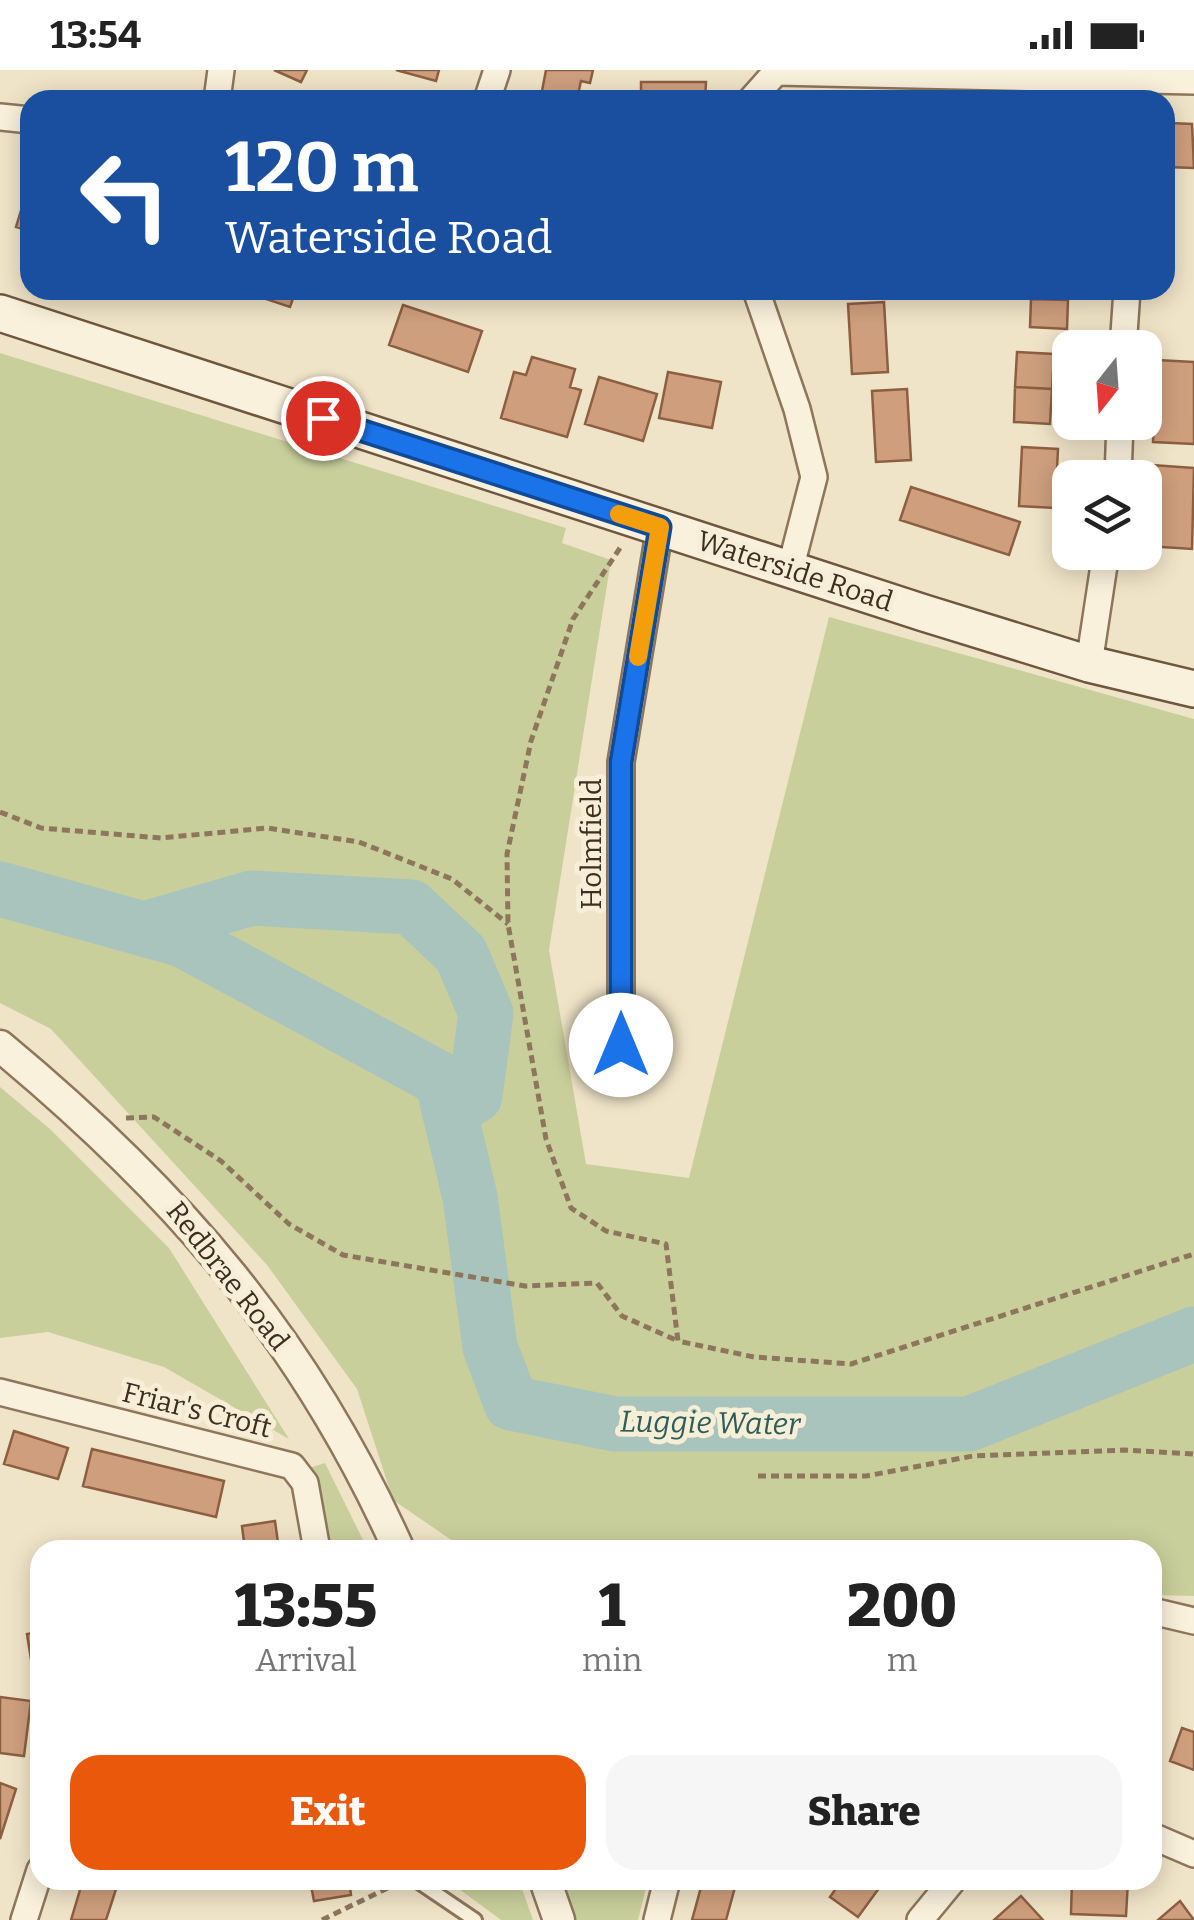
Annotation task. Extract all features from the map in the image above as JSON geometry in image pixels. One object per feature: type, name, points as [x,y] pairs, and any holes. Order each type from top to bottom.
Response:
[{"type":"main road","name":"Waterside Road","points":[[0,313],[790,570],[1090,664],[1194,688]]},
{"type":"street","points":[[760,90],[776,72],[1139,83],[1194,81]]},
{"type":"street","points":[[759,300],[797,409],[814,477],[790,570]]},
{"type":"street","points":[[1124,330],[1126,300]]},
{"type":"street","name":"Holmfield","points":[[621,1045],[621,762],[649,524]]},
{"type":"street","points":[[1090,664],[1103,570]]},
{"type":"street","name":"Redbrae Road","points":[[0,1046],[86,1118],[176,1207],[259,1307],[329,1414],[394,1540]]},
{"type":"street","name":"Friar's Croft","points":[[0,1392],[292,1466],[304,1482],[315,1540]]},
{"type":"street","points":[[1162,1613],[1194,1621]]},
{"type":"street","points":[[1162,1840],[1194,1854]]},
{"type":"street","points":[[24,1920],[34,1890]]},
{"type":"street","points":[[548,1890],[559,1920]]},
{"type":"street","points":[[657,1920],[664,1890]]},
{"type":"street","points":[[920,1920],[946,1890]]},
{"type":"lane","points":[[431,1890],[475,1920]]},
{"type":"path","points":[[649,524],[572,619],[531,742],[507,854],[508,924],[546,1140],[570,1208],[606,1230],[666,1244],[678,1340]]},
{"type":"path","points":[[0,812],[41,828],[161,838],[267,828],[359,842],[452,879],[508,924]]},
{"type":"path","points":[[86,1118],[154,1117],[221,1161],[290,1224],[342,1254],[525,1286],[596,1282],[622,1316],[678,1340],[754,1357],[851,1364],[1194,1254]]},
{"type":"path","points":[[758,1476],[866,1476],[974,1456],[1125,1450],[1194,1454]]},
{"type":"path","points":[[322,1920],[385,1890]]},
{"type":"green space","points":[[0,353],[566,528],[562,543],[611,560],[549,950],[586,1164],[689,1178],[829,617],[1194,719],[1194,1596],[1162,1595],[1162,1540],[451,1540],[393,1500],[357,1389],[267,1265],[51,1029],[0,1003]]},
{"type":"green space","points":[[0,1087],[50,1129],[169,1248],[289,1439],[164,1367],[48,1332],[0,1338]]},
{"type":"green space","points":[[325,1463],[363,1540],[322,1540],[309,1468]]},
{"type":"green space","points":[[460,1890],[522,1890],[533,1920],[501,1920]]},
{"type":"green space","points":[[566,1890],[646,1890],[638,1920],[576,1920]]},
{"type":"building","points":[[274,70],[307,70],[301,82]]},
{"type":"building","points":[[396,70],[439,70],[436,81]]},
{"type":"building","points":[[546,70],[593,70],[590,83],[581,81],[579,90],[542,90]]},
{"type":"building","points":[[641,82],[706,82],[706,90],[641,90]]},
{"type":"building","points":[[1175,123],[1192,124],[1194,168],[1175,167]]},
{"type":"building","points":[[269,300],[292,300],[290,307]]},
{"type":"building","points":[[1031,300],[1068,300],[1067,329],[1030,327]]},
{"type":"building","points":[[884,302],[888,372],[852,374],[848,304]]},
{"type":"building","points":[[403,305],[482,331],[468,372],[389,345]]},
{"type":"building","points":[[1017,352],[1052,354],[1052,389],[1015,387]]},
{"type":"building","points":[[532,357],[575,369],[570,387],[581,390],[567,437],[501,418],[514,372],[526,375]]},
{"type":"building","points":[[1162,360],[1194,362],[1194,444],[1153,442],[1162,440]]},
{"type":"building","points":[[668,372],[721,382],[712,428],[659,418]]},
{"type":"building","points":[[599,377],[657,394],[643,441],[585,424]]},
{"type":"building","points":[[1015,387],[1052,389],[1050,424],[1014,422]]},
{"type":"building","points":[[907,389],[911,460],[876,462],[872,391]]},
{"type":"building","points":[[1022,447],[1058,449],[1057,460],[1052,460],[1052,508],[1019,506]]},
{"type":"building","points":[[1162,466],[1194,468],[1192,549],[1162,547]]},
{"type":"building","points":[[911,487],[1020,522],[1009,555],[900,520]]},
{"type":"building","points":[[14,1431],[68,1448],[58,1479],[4,1464]]},
{"type":"building","points":[[92,1449],[224,1481],[216,1517],[83,1486]]},
{"type":"building","points":[[275,1521],[278,1540],[244,1540],[242,1526]]},
{"type":"building","points":[[0,1697],[30,1701],[24,1756],[0,1753]]},
{"type":"building","points":[[1182,1728],[1194,1732],[1194,1770],[1170,1761]]},
{"type":"building","points":[[0,1783],[16,1789],[0,1839]]},
{"type":"building","points":[[80,1890],[116,1890],[106,1920],[71,1920]]},
{"type":"building","points":[[312,1890],[350,1890],[351,1895],[314,1901]]},
{"type":"building","points":[[700,1890],[734,1890],[726,1920],[692,1920]]},
{"type":"building","points":[[835,1890],[878,1890],[858,1917],[830,1897]]},
{"type":"building","points":[[1072,1890],[1127,1890],[1126,1916],[1071,1914]]},
{"type":"building","points":[[1021,1896],[1043,1920],[994,1920]]},
{"type":"building","points":[[1180,1901],[1194,1920],[1158,1920]]},
{"type":"waterway","name":"Luggie Water","points":[[0,889],[183,940],[442,1080],[470,1197],[490,1347],[511,1403],[615,1424],[969,1424],[1194,1334]]},
{"type":"waterway","name":"Luggie Water","points":[[144,929],[252,898],[411,907],[461,954],[486,1013],[475,1096],[449,1111]]},
{"type":"slow traffic","points":[[619,514],[660,527],[638,657]]},
{"type":"route","points":[[323,418],[660,527],[621,762],[621,1045]]}]
